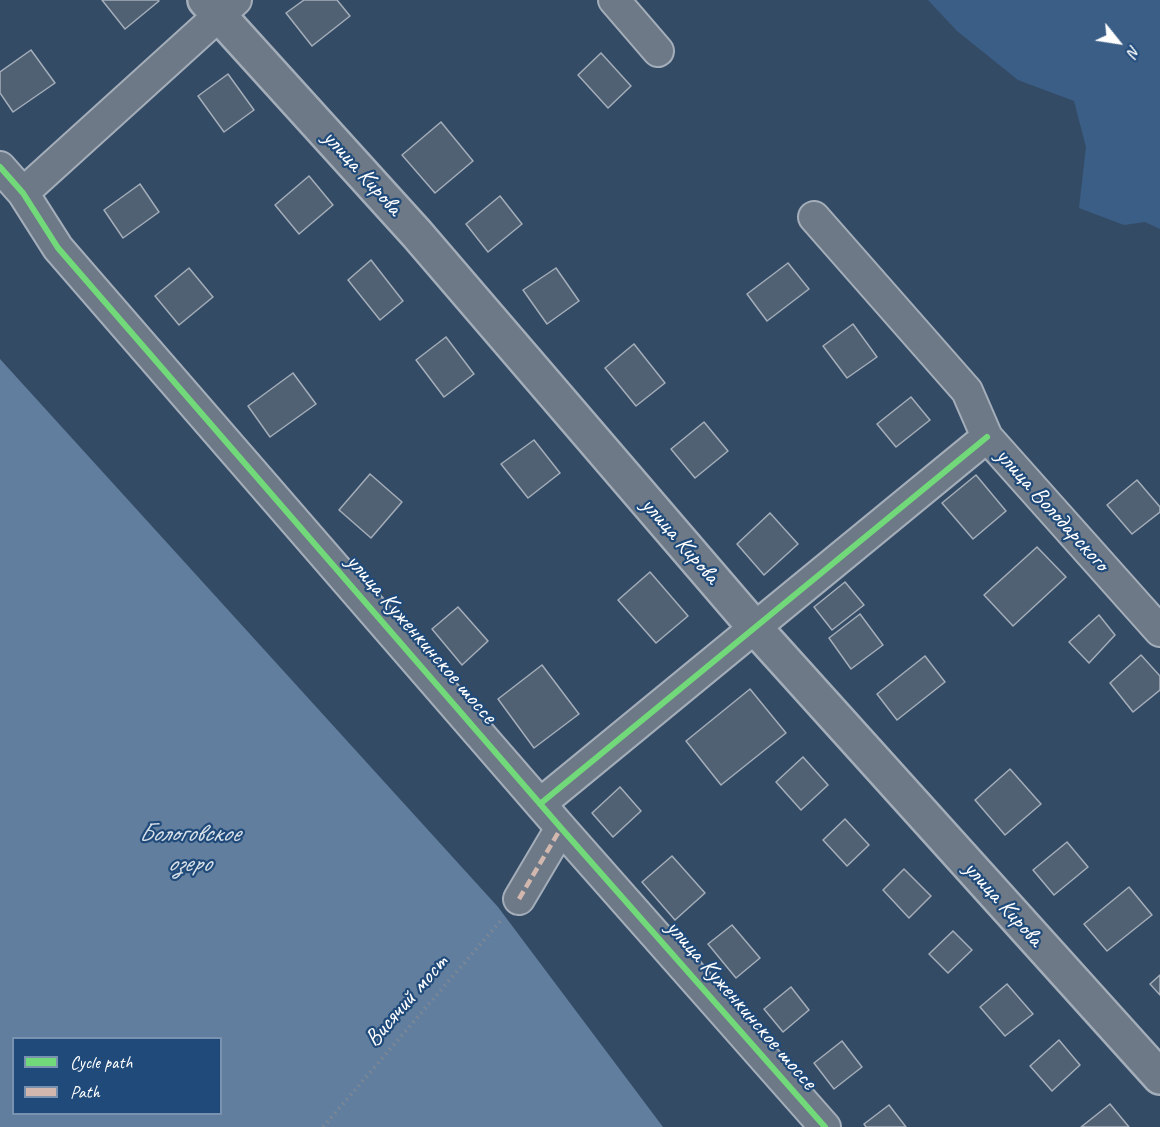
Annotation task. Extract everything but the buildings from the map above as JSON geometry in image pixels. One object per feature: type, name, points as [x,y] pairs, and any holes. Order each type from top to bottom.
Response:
[{"type":"main road","name":"улица Кирова","points":[[220,5],[756,629],[1160,1077]]},
{"type":"street","points":[[614,0],[658,51]]},
{"type":"street","points":[[22,193],[220,5]]},
{"type":"street","name":"улица Куженкинское шоссе","points":[[0,167],[22,193],[58,248],[540,804],[825,1127]]},
{"type":"street","name":"улица Володарского","points":[[814,217],[967,392],[987,437],[1160,631]]},
{"type":"street","points":[[540,804],[756,629],[987,437]]},
{"type":"street","points":[[519,899],[561,828]]},
{"type":"shaded area","points":[[928,0],[1160,0],[1160,229],[1145,222],[1124,225],[1079,208],[1086,147],[1074,101],[1018,80],[957,31]]},
{"type":"water","name":"Бологовское озеро","points":[[0,359],[498,907],[663,1127],[0,1127]]},
{"type":"marked path","points":[[519,899],[561,828]]},
{"type":"cycle path","points":[[0,167],[23,193],[58,248],[561,828],[825,1127]]},
{"type":"cycle path","points":[[540,804],[987,437]]}]
